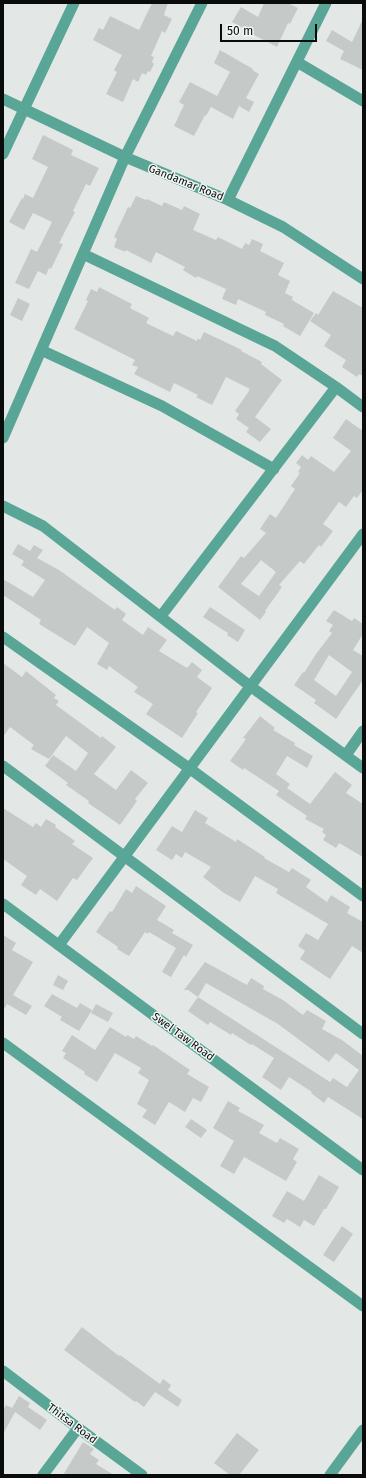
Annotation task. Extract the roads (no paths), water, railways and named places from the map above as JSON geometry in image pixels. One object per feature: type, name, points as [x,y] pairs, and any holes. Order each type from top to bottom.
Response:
[{"type":"street","points":[[3,154],[74,3]]},
{"type":"street","points":[[3,438],[125,158],[202,3]]},
{"type":"street","points":[[228,200],[326,3]]},
{"type":"street","points":[[297,62],[363,101]]},
{"type":"street","name":"Gandamar Road","points":[[3,99],[125,158],[228,200],[283,226],[363,279]]},
{"type":"street","points":[[83,254],[275,346],[363,407]]},
{"type":"street","points":[[41,350],[162,406],[274,469]]},
{"type":"street","points":[[162,616],[336,387]]},
{"type":"street","points":[[3,506],[43,526],[162,616],[250,686],[363,768]]},
{"type":"street","points":[[59,945],[363,534]]},
{"type":"street","points":[[3,637],[190,768],[363,896]]},
{"type":"street","points":[[346,755],[363,732]]},
{"type":"street","points":[[3,766],[363,1034]]},
{"type":"street","name":"Swel Taw Road","points":[[3,904],[363,1170]]},
{"type":"street","points":[[3,1043],[363,1306]]},
{"type":"street","name":"Thitsa Road","points":[[3,1371],[142,1475]]},
{"type":"street","points":[[43,1475],[78,1428]]},
{"type":"street","points":[[330,1475],[363,1430]]}]
